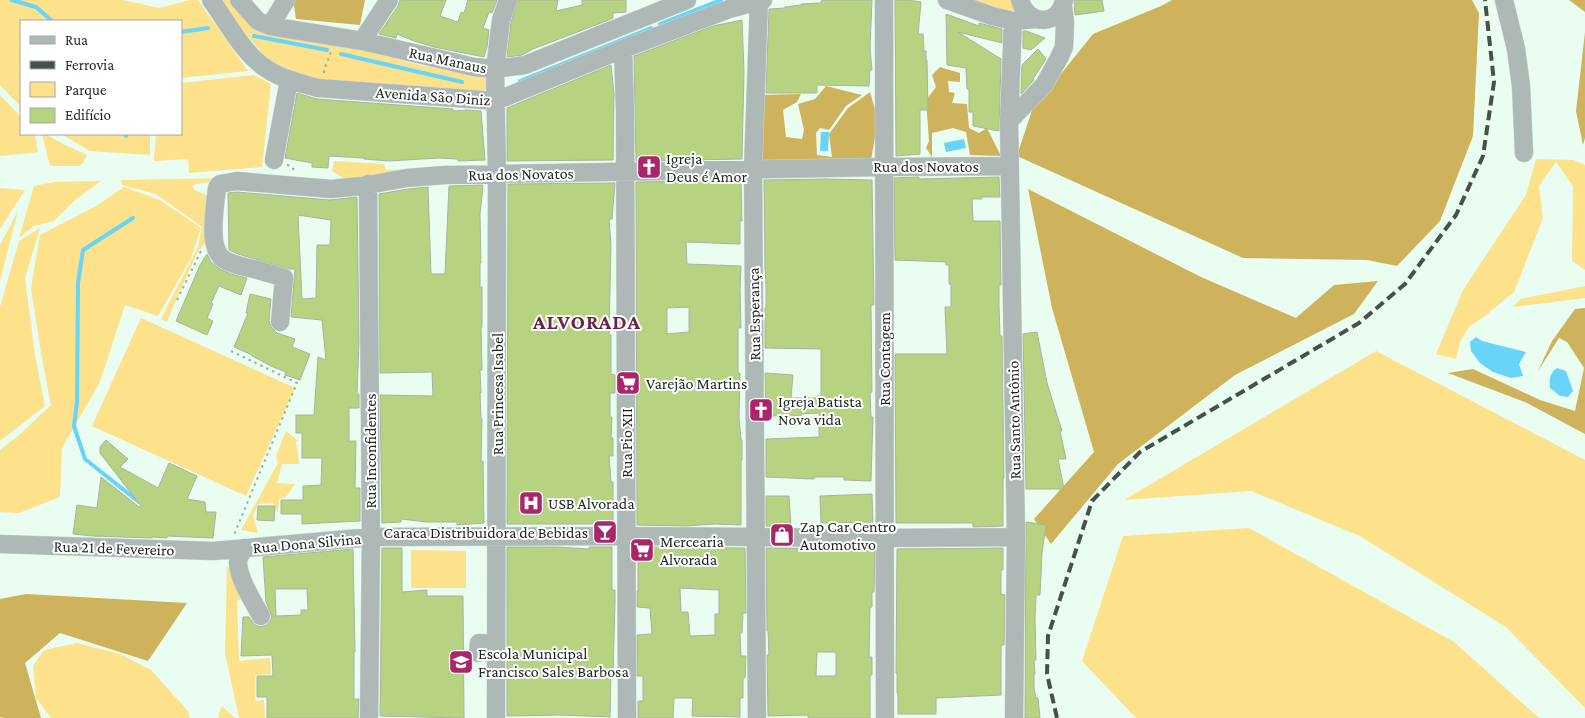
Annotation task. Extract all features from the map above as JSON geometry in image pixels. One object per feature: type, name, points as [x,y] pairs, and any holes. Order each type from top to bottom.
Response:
[{"type":"street","name":"Avenida São Diniz","points":[[211,0],[249,54],[266,69],[289,80],[318,88],[496,101],[623,49],[729,9],[763,0]]},
{"type":"street","name":"Rua Manaus","points":[[239,0],[258,21],[270,26],[338,36],[474,67],[495,70],[525,65],[687,0]]},
{"type":"street","points":[[270,26],[286,0]]},
{"type":"street","points":[[362,41],[389,0]]},
{"type":"street","name":"Rua Princesa Isabel","points":[[496,718],[497,174],[495,70],[501,20],[508,0]]},
{"type":"street","name":"Rua Esperança","points":[[757,718],[753,169],[759,0]]},
{"type":"street","name":"Rua Contagem","points":[[884,0],[885,718]]},
{"type":"street","points":[[947,0],[992,16],[1013,21],[1052,18],[1060,10],[1063,3]]},
{"type":"street","points":[[1020,0],[1025,12],[1039,20],[1052,35],[1059,58]]},
{"type":"street","points":[[1504,0],[1516,49],[1521,86],[1524,153]]},
{"type":"street","points":[[1009,122],[1044,84],[1064,47],[1065,22],[1063,3]]},
{"type":"street","name":"Rua Santo Antônio","points":[[1013,21],[1009,122],[1016,537],[1014,718]]},
{"type":"street","name":"Rua Pio XII","points":[[623,49],[627,718]]},
{"type":"street","points":[[274,160],[289,80]]},
{"type":"street","name":"Rua dos Novatos","points":[[214,239],[216,188],[220,184],[238,181],[331,189],[407,178],[497,174],[883,166],[1010,166]]},
{"type":"street","name":"Rua Inconfidentes","points":[[368,184],[371,537],[369,718]]},
{"type":"street","points":[[214,239],[221,257],[239,266],[284,278],[280,322]]},
{"type":"street","name":"Rua Dona Silvina","points":[[236,549],[371,537],[1016,537]]},
{"type":"street","name":"Rua 21 de Fevereiro","points":[[0,544],[236,549]]},
{"type":"street","points":[[236,549],[240,570],[248,592],[261,616]]},
{"type":"street","points":[[478,653],[479,643],[496,644]]},
{"type":"path","points":[[324,88],[324,70],[338,36]]},
{"type":"path","points":[[177,300],[200,252],[214,239]]},
{"type":"path","points":[[231,351],[298,382],[236,549]]},
{"type":"green space","points":[[0,0],[123,0],[159,8],[190,0],[198,0],[248,71],[182,78],[182,20],[20,20],[20,106],[0,85]]},
{"type":"green space","points":[[218,0],[229,0],[236,9],[345,46],[424,66],[483,74],[488,86],[481,95],[324,81],[275,69]]},
{"type":"green space","points":[[966,0],[1013,0],[1016,14]]},
{"type":"green space","points":[[254,75],[271,84],[262,167],[189,173],[188,159],[154,161],[156,135],[182,135],[182,83]]},
{"type":"green space","points":[[0,95],[20,116],[20,135],[35,135],[38,152],[0,156]]},
{"type":"green space","points":[[42,135],[48,135],[87,155],[79,166],[50,166]]},
{"type":"green space","points":[[63,135],[150,135],[150,155],[90,151]]},
{"type":"green space","points":[[1536,159],[1573,160],[1585,165],[1585,270],[1572,261],[1573,186],[1556,162],[1539,186],[1543,218],[1514,292],[1469,327],[1460,342],[1456,359],[1436,354],[1463,290],[1526,195]]},
{"type":"green space","points":[[334,161],[384,164],[386,170],[406,169],[420,172],[351,183],[332,171]]},
{"type":"green space","points":[[232,178],[233,180],[193,185],[194,190],[214,198],[212,230],[197,253],[167,322],[161,319],[198,247],[202,227],[156,194],[122,185],[121,180]]},
{"type":"green space","points":[[101,181],[75,200],[54,221],[34,226],[19,238],[34,186],[54,182]]},
{"type":"green space","points":[[124,187],[160,200],[201,228],[191,258],[158,316],[125,305],[100,382],[62,448],[60,497],[19,513],[0,512],[0,450],[51,405],[31,288],[40,235],[98,205]]},
{"type":"green space","points":[[0,188],[25,190],[0,229]]},
{"type":"green space","points":[[18,211],[0,281],[0,245]]},
{"type":"green space","points":[[40,228],[25,278],[35,355],[45,406],[0,441],[0,307],[19,241]]},
{"type":"green space","points":[[1585,286],[1585,298],[1513,307],[1520,299]]},
{"type":"green space","points":[[141,318],[295,388],[246,496],[92,426]]},
{"type":"green space","points":[[1376,351],[1585,460],[1585,708],[1506,627],[1360,536],[1251,491],[1124,500]]},
{"type":"green space","points":[[286,431],[298,441],[296,441],[299,464],[282,464],[277,483],[295,484],[286,497],[279,499],[278,513],[273,503],[258,504],[253,516],[258,533],[241,530],[278,463],[276,456]]},
{"type":"green space","points":[[1249,528],[1454,642],[1539,718],[1136,718],[1082,661],[1123,536]]},
{"type":"green space","points":[[411,550],[466,551],[466,588],[411,588]]},
{"type":"green space","points":[[227,567],[238,570],[247,597],[237,601],[239,661],[270,658],[271,674],[255,675],[255,701],[264,700],[265,718],[239,718],[225,653]]},
{"type":"green space","points":[[77,643],[120,654],[151,670],[188,711],[190,718],[51,718],[36,698],[33,666],[44,650]]},
{"type":"green space","points":[[222,706],[235,718],[218,718]]},
{"type":"shaded area","points":[[293,0],[365,0],[360,25],[296,19]]},
{"type":"shaded area","points":[[1172,0],[1472,0],[1479,13],[1473,136],[1440,221],[1397,266],[1367,260],[1243,258],[1017,156],[1032,110],[1093,34]]},
{"type":"shaded area","points":[[1569,0],[1585,0],[1585,12]]},
{"type":"shaded area","points":[[1585,32],[1585,138],[1583,145],[1576,111]]},
{"type":"shaded area","points":[[940,67],[960,73],[960,82],[948,81],[949,92],[955,93],[952,103],[967,104],[969,128],[979,133],[987,128],[1001,156],[970,155],[966,132],[953,128],[932,133],[932,157],[926,148],[929,141],[926,100],[936,87],[932,75]]},
{"type":"shaded area","points":[[826,86],[862,95],[846,106],[829,130],[820,128],[816,133],[817,155],[832,157],[829,134],[848,108],[870,92],[878,120],[871,160],[765,162],[758,156],[761,95],[801,94],[797,102],[783,110],[786,137],[802,139],[804,130],[798,104],[815,99]]},
{"type":"shaded area","points":[[1028,189],[1201,277],[1296,318],[1334,285],[1378,281],[1354,314],[1235,375],[1118,464],[1051,544],[1034,519],[1094,452],[1052,308]]},
{"type":"shaded area","points":[[1585,308],[1585,434],[1527,403],[1448,373],[1473,369],[1540,400],[1575,411],[1584,368],[1567,342],[1559,338],[1538,371],[1552,341],[1575,309]]},
{"type":"shaded area","points":[[26,594],[187,603],[148,661],[60,633],[25,663],[41,718],[5,718],[0,717],[0,599]]},
{"type":"water","points":[[821,132],[829,132],[828,151],[820,151]]},
{"type":"water","points":[[964,139],[966,148],[946,152],[944,143]]},
{"type":"water","points":[[1476,337],[1482,341],[1526,352],[1519,364],[1523,376],[1511,378],[1493,372],[1480,363],[1471,351],[1470,342]]},
{"type":"water","points":[[1557,368],[1566,371],[1573,391],[1568,397],[1560,396],[1550,388],[1550,376]]},
{"type":"building","points":[[400,0],[446,0],[440,16],[458,22],[461,12],[464,13],[468,0],[497,0],[492,13],[489,12],[483,28],[489,30],[484,57],[434,47],[397,34],[396,38],[379,34]]},
{"type":"building","points":[[518,0],[558,0],[556,11],[582,5],[582,0],[626,0],[626,12],[613,13],[613,18],[606,21],[522,55],[507,57],[511,22]]},
{"type":"building","points":[[872,0],[870,48],[872,70],[870,70],[869,86],[817,85],[817,93],[766,93],[769,9],[821,3],[821,1]]},
{"type":"building","points":[[895,0],[921,2],[918,34],[923,34],[924,51],[926,51],[928,110],[920,110],[920,154],[896,156]]},
{"type":"building","points":[[1074,0],[1102,0],[1104,11],[1075,15]]},
{"type":"building","points":[[946,14],[979,26],[979,23],[1002,29],[1002,43],[958,32],[1001,59],[999,131],[973,126],[973,112],[969,112],[969,89],[967,89],[966,68],[947,65]]},
{"type":"building","points":[[742,20],[744,71],[742,159],[636,161],[634,56],[713,26]]},
{"type":"building","points":[[1023,31],[1045,38],[1031,50],[1023,48]]},
{"type":"building","points":[[1038,49],[1046,59],[1034,80],[1021,94],[1022,65]]},
{"type":"building","points":[[611,65],[614,94],[613,160],[507,161],[507,108]]},
{"type":"building","points":[[297,93],[317,99],[453,109],[453,111],[481,111],[485,160],[458,161],[458,159],[438,158],[389,161],[329,156],[328,168],[312,167],[312,163],[285,158]]},
{"type":"building","points":[[919,177],[919,179],[999,177],[1000,197],[972,199],[973,221],[1000,221],[1001,285],[999,285],[999,305],[1000,336],[1002,336],[1003,526],[973,527],[973,523],[896,523],[895,354],[947,354],[945,307],[951,307],[949,265],[946,265],[946,262],[895,260],[894,178]]},
{"type":"building","points":[[741,180],[742,221],[740,220],[740,244],[686,242],[687,264],[741,266],[741,328],[738,328],[738,373],[740,373],[739,418],[742,440],[741,525],[637,525],[636,182]],"holes":[[[689,307],[689,332],[667,334],[667,308]]]},
{"type":"building","points":[[764,180],[872,180],[874,305],[871,305],[872,392],[870,392],[871,417],[873,417],[871,481],[844,480],[844,477],[814,477],[814,479],[766,477],[766,439],[819,437],[819,413],[801,414],[801,416],[766,416],[765,373],[793,375],[791,398],[817,398],[817,396],[821,396],[821,349],[765,348]]},
{"type":"building","points":[[615,183],[612,219],[609,219],[611,245],[609,335],[611,335],[611,374],[615,375],[615,393],[610,393],[613,456],[609,456],[611,482],[613,482],[613,525],[507,524],[508,184]]},
{"type":"building","points":[[483,185],[480,215],[482,370],[480,370],[480,393],[484,523],[457,525],[457,522],[427,522],[401,519],[401,522],[382,523],[380,395],[433,396],[432,372],[380,373],[379,194],[428,187],[431,274],[445,274],[449,186]]},
{"type":"building","points":[[237,192],[330,200],[357,197],[359,342],[357,394],[359,394],[359,408],[349,408],[349,441],[356,441],[355,488],[360,488],[360,521],[302,524],[302,514],[281,514],[281,500],[303,500],[303,486],[321,485],[322,458],[302,458],[302,433],[296,433],[296,415],[314,415],[318,357],[326,360],[322,320],[291,317],[295,269],[289,269],[229,250],[228,193]],"holes":[[[298,215],[331,220],[330,245],[317,245],[316,298],[302,299]]]},
{"type":"building","points":[[207,254],[211,262],[220,269],[247,278],[241,295],[219,286],[211,303],[213,304],[207,318],[213,321],[207,335],[176,321],[200,265]]},
{"type":"building","points":[[250,294],[271,299],[269,321],[271,327],[277,333],[295,339],[292,347],[310,354],[300,380],[285,375],[286,372],[234,347],[248,313],[246,313]]},
{"type":"building","points":[[1037,332],[1047,383],[1062,431],[1060,431],[1066,459],[1058,459],[1064,489],[1026,489],[1023,334]]},
{"type":"building","points":[[106,440],[128,459],[120,467],[158,488],[169,463],[197,476],[187,499],[205,502],[206,512],[216,512],[213,538],[167,536],[167,538],[152,538],[73,534],[77,505],[97,508],[101,477],[139,507],[141,506],[100,453],[100,447]]},
{"type":"building","points":[[872,494],[873,522],[821,523],[820,496]]},
{"type":"building","points":[[766,496],[789,496],[791,527],[766,526]]},
{"type":"building","points":[[258,506],[275,506],[274,521],[257,520]]},
{"type":"building","points":[[1026,522],[1046,525],[1042,553],[1040,595],[1036,595],[1035,618],[1036,660],[1034,660],[1034,688],[1036,698],[1038,698],[1040,718],[1025,718]]},
{"type":"building","points":[[507,547],[589,549],[589,547],[612,547],[612,590],[615,590],[615,601],[610,717],[560,715],[507,716]]},
{"type":"building","points":[[638,547],[745,548],[746,613],[743,613],[742,633],[740,633],[741,656],[746,656],[743,698],[740,698],[740,717],[692,716],[693,698],[674,698],[673,718],[638,718],[638,701],[643,701],[643,676],[637,676],[637,635],[652,634],[650,608],[637,607]],"holes":[[[680,588],[719,590],[719,614],[715,614],[715,635],[690,636],[688,612],[681,612]]]},
{"type":"building","points":[[382,548],[402,548],[402,592],[427,590],[427,596],[463,596],[464,718],[380,716]]},
{"type":"building","points":[[766,548],[875,549],[874,592],[872,592],[872,607],[870,607],[869,657],[872,657],[872,675],[870,675],[870,718],[808,718],[808,715],[768,716],[767,655],[769,655]],"holes":[[[817,652],[836,652],[836,676],[816,676]]]},
{"type":"building","points":[[1003,548],[1001,594],[1005,595],[1004,645],[1001,645],[1001,695],[936,698],[936,714],[898,714],[896,673],[897,549]]},
{"type":"building","points":[[353,549],[354,699],[359,699],[358,718],[267,718],[267,697],[257,697],[257,676],[273,676],[272,655],[241,656],[243,617],[249,617],[255,625],[261,627],[267,625],[272,617],[266,602],[263,557]],"holes":[[[275,589],[307,589],[308,610],[301,610],[301,615],[276,616]]]},
{"type":"waterway","points":[[12,0],[36,7],[51,20]]},
{"type":"waterway","points":[[660,24],[721,0]]},
{"type":"waterway","points":[[182,32],[208,28]]},
{"type":"waterway","points":[[520,81],[651,28]]},
{"type":"waterway","points":[[254,36],[327,50]]},
{"type":"waterway","points":[[341,54],[462,82]]},
{"type":"waterway","points":[[133,218],[83,250],[78,283],[77,402],[74,426],[85,459],[139,502]]},
{"type":"railway","points":[[1057,718],[1047,674],[1048,636],[1092,501],[1140,452],[1359,323],[1405,284],[1456,215],[1483,156],[1494,82],[1485,0]]},
{"type":"place","name":"Igreja Deus é Amor","points":[[649,167]]},
{"type":"place","name":"Varejão Martins","points":[[628,383]]},
{"type":"place","name":"Igreja Batista Nova vida","points":[[761,410]]},
{"type":"place","name":"USB Alvorada","points":[[531,503]]},
{"type":"place","name":"Caraca Distribuidora de Bebidas","points":[[605,532]]},
{"type":"place","name":"Zap Car Centro Automotivo","points":[[782,535]]},
{"type":"place","name":"Mercearia Alvorada","points":[[642,550]]},
{"type":"place","name":"Escola Municipal Francisco Sales Barbosa","points":[[461,662]]},
{"type":"district","name":"ALVORADA","points":[[587,322]]}]
